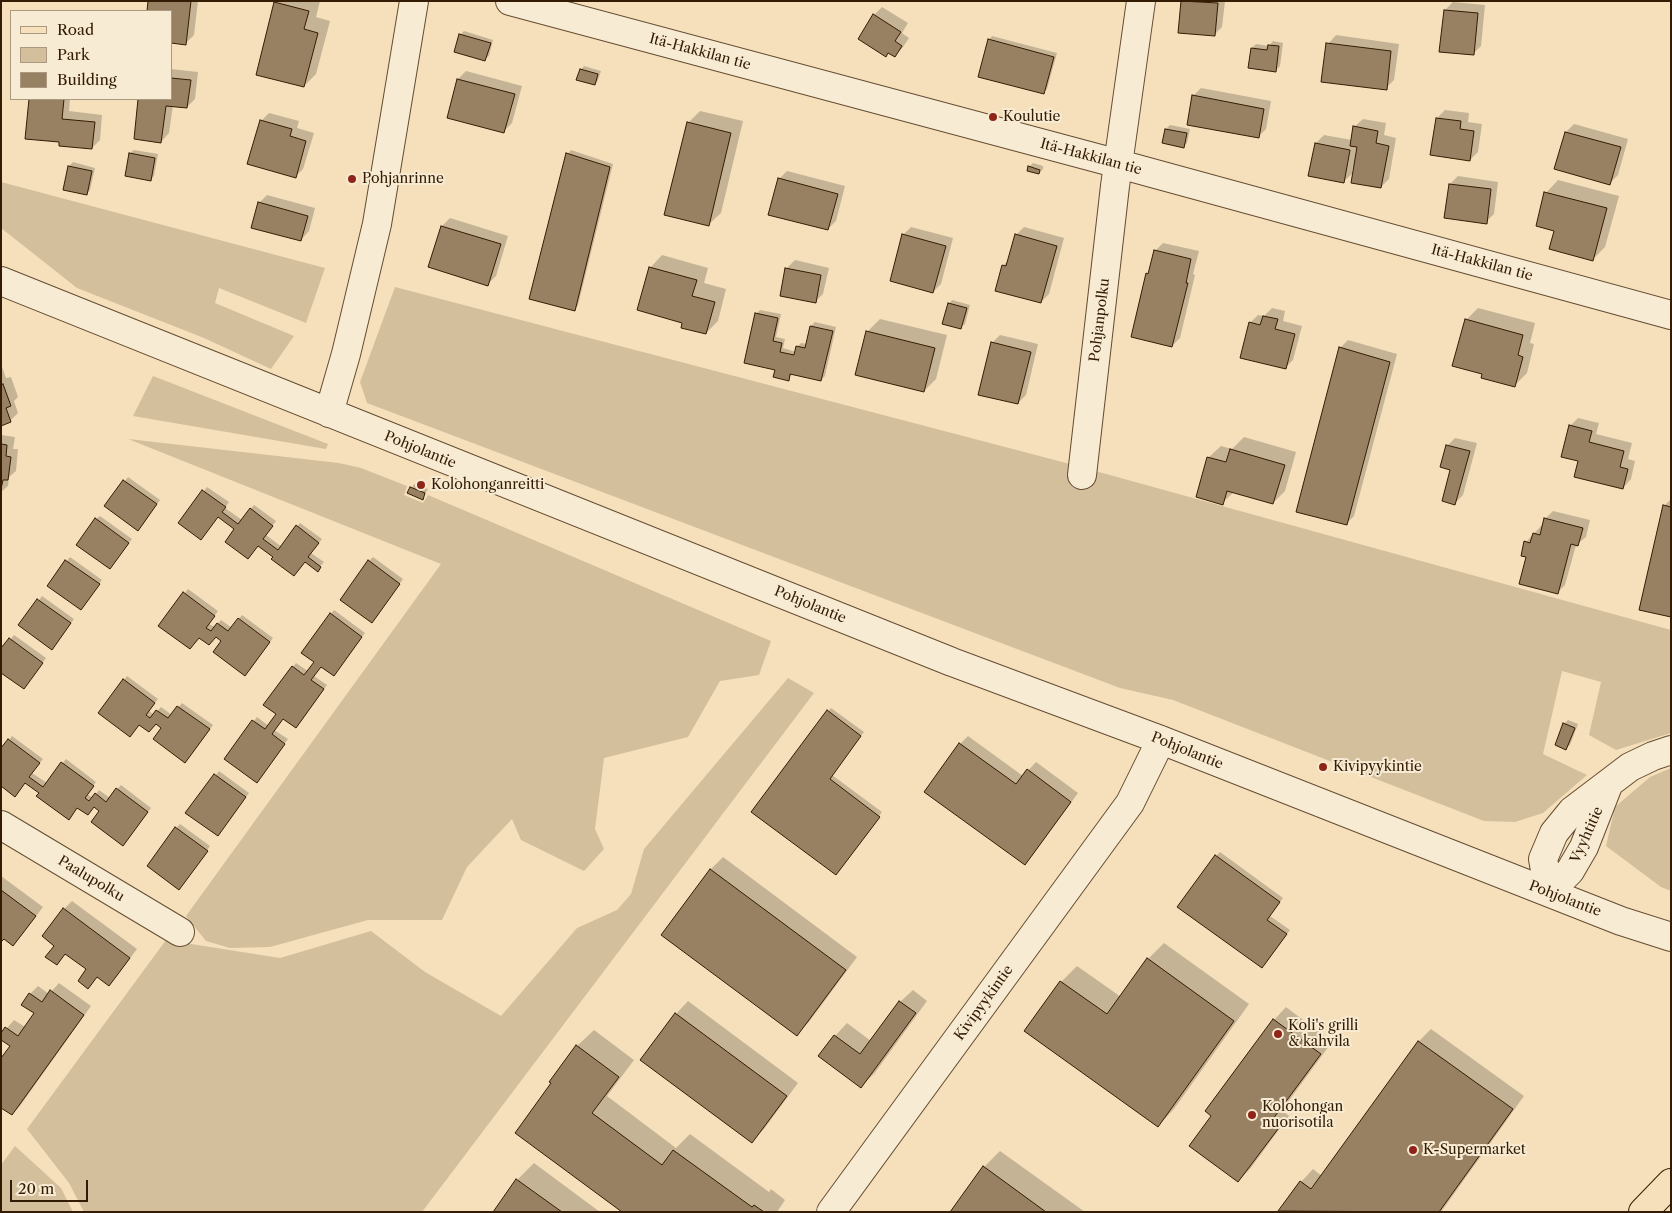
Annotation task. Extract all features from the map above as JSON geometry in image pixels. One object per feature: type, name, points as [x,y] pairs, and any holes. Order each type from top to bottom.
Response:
[{"type":"main road","points":[[1643,1212],[1671,1183]]},
{"type":"main road","points":[[1666,1212],[1671,1207]]},
{"type":"street","points":[[329,412],[346,354],[377,224],[414,1]]},
{"type":"street","name":"Itä-Hakkilan tie","points":[[510,1],[1119,164],[1671,315]]},
{"type":"street","points":[[1119,164],[1141,1]]},
{"type":"street","name":"Pohjanpolku","points":[[1082,475],[1119,164]]},
{"type":"street","name":"Pohjolantie","points":[[1,282],[952,662],[1161,740],[1621,921],[1671,937]]},
{"type":"street","name":"Kivipyykintie","points":[[832,1212],[1130,803],[1161,740]]},
{"type":"street","name":"Vyyhtitie","points":[[1549,892],[1570,871],[1584,847],[1609,783],[1630,767],[1671,750]]},
{"type":"street","name":"Paalupolku","points":[[1,825],[180,932]]},
{"type":"street","name":"Pohjolantie","points":[[1621,921],[1671,951]]},
{"type":"green space","points":[[1,182],[325,268],[306,323],[219,288],[215,303],[294,336],[271,369],[204,338],[77,288],[1,228]]},
{"type":"green space","points":[[395,287],[1070,464],[1671,630],[1671,733],[1616,750],[1589,735],[1601,682],[1562,671],[1543,754],[1587,775],[1543,813],[1515,822],[1484,821],[1173,700],[1120,688],[367,403],[360,382]]},
{"type":"green space","points":[[153,376],[328,444],[326,449],[133,416]]},
{"type":"green space","points":[[128,439],[339,463],[361,468],[407,486],[404,495],[423,503],[428,495],[771,641],[759,675],[720,681],[688,737],[604,758],[595,829],[604,849],[584,871],[521,840],[512,819],[467,867],[442,920],[368,920],[270,947],[230,948],[206,941],[186,916],[441,564]]},
{"type":"green space","points":[[788,678],[814,693],[422,1212],[84,1212],[69,1183],[27,1129],[166,940],[280,958],[371,931],[425,972],[501,1016],[577,928],[617,910],[631,894],[644,849]]},
{"type":"green space","points":[[1671,768],[1671,891],[1661,887],[1606,846],[1615,807],[1650,777]]},
{"type":"green space","points":[[15,1146],[61,1188],[73,1212],[1,1212],[1,1165]]},
{"type":"building","points":[[148,1],[191,1],[186,45],[172,43],[172,10],[147,10]]},
{"type":"building","points":[[1181,1],[1218,3],[1215,36],[1178,33]]},
{"type":"building","points":[[274,2],[309,11],[304,29],[318,33],[304,87],[256,75]]},
{"type":"building","points":[[1444,10],[1478,13],[1474,55],[1439,52]]},
{"type":"building","points":[[873,14],[901,32],[895,41],[902,46],[895,57],[888,53],[886,57],[858,39]]},
{"type":"building","points":[[459,34],[491,43],[485,61],[454,52]]},
{"type":"building","points":[[988,39],[1054,57],[1044,94],[978,77]]},
{"type":"building","points":[[1326,43],[1391,51],[1387,90],[1321,82]]},
{"type":"building","points":[[1268,45],[1279,46],[1276,72],[1248,68],[1251,48],[1267,50]]},
{"type":"building","points":[[580,69],[598,74],[595,85],[576,80]]},
{"type":"building","points":[[172,78],[191,80],[187,108],[166,106],[161,143],[134,139],[138,100],[172,100]]},
{"type":"building","points":[[457,79],[515,94],[504,133],[447,118]]},
{"type":"building","points":[[1192,95],[1264,109],[1259,138],[1187,125]]},
{"type":"building","points":[[29,100],[64,100],[62,119],[95,122],[92,149],[59,146],[59,142],[25,139]]},
{"type":"building","points":[[1436,118],[1461,121],[1460,129],[1474,131],[1470,161],[1430,155]]},
{"type":"building","points":[[260,120],[292,129],[290,136],[306,141],[296,178],[247,164]]},
{"type":"building","points":[[687,122],[731,133],[709,226],[664,215]]},
{"type":"building","points":[[1353,126],[1378,131],[1376,143],[1389,146],[1381,188],[1351,183],[1357,147],[1350,146]]},
{"type":"building","points":[[1165,129],[1187,133],[1184,148],[1162,143]]},
{"type":"building","points":[[1565,132],[1621,147],[1610,185],[1554,169]]},
{"type":"building","points":[[1315,143],[1350,150],[1344,183],[1308,176]]},
{"type":"building","points":[[129,153],[155,158],[151,181],[125,176]]},
{"type":"building","points":[[566,153],[610,167],[575,311],[529,299]]},
{"type":"building","points":[[68,166],[92,171],[87,195],[63,190]]},
{"type":"building","points":[[1028,166],[1040,170],[1039,174],[1027,171]]},
{"type":"building","points":[[778,178],[838,194],[828,230],[768,215]]},
{"type":"building","points":[[1449,184],[1491,189],[1487,224],[1444,218]]},
{"type":"building","points":[[1544,192],[1607,208],[1593,261],[1549,249],[1554,231],[1536,226]]},
{"type":"building","points":[[258,202],[308,216],[301,241],[251,228]]},
{"type":"building","points":[[441,226],[501,244],[488,286],[428,267]]},
{"type":"building","points":[[902,234],[946,246],[933,293],[890,281]]},
{"type":"building","points":[[1015,234],[1057,246],[1041,303],[995,291],[1002,265],[1006,266]]},
{"type":"building","points":[[1154,250],[1191,259],[1186,283],[1188,283],[1172,347],[1131,337],[1146,273],[1148,274]]},
{"type":"building","points":[[649,267],[697,280],[692,296],[715,302],[706,334],[681,328],[682,323],[637,310]]},
{"type":"building","points":[[785,268],[821,275],[816,303],[780,296]]},
{"type":"building","points":[[948,303],[967,308],[961,329],[942,324]]},
{"type":"building","points":[[755,313],[778,318],[773,341],[782,343],[780,352],[794,355],[796,346],[805,348],[810,326],[833,331],[821,381],[790,374],[789,381],[773,377],[775,370],[744,363]]},
{"type":"building","points":[[1263,316],[1278,319],[1275,329],[1295,334],[1286,369],[1240,358],[1249,322],[1260,325]]},
{"type":"building","points":[[1465,319],[1523,335],[1518,355],[1523,357],[1515,387],[1481,378],[1482,374],[1452,366]]},
{"type":"building","points":[[866,331],[935,348],[924,392],[855,375]]},
{"type":"building","points":[[991,342],[1031,352],[1018,404],[978,395]]},
{"type":"building","points":[[1339,347],[1390,362],[1347,525],[1296,512]]},
{"type":"building","points":[[3,384],[11,406],[6,408],[11,422],[1,426],[1,385]]},
{"type":"building","points":[[1569,425],[1592,431],[1589,442],[1624,451],[1620,467],[1628,469],[1623,489],[1574,477],[1578,461],[1561,457]]},
{"type":"building","points":[[1,444],[7,445],[6,456],[11,457],[8,480],[3,480],[1,489]]},
{"type":"building","points":[[1446,445],[1470,451],[1455,505],[1442,501],[1450,470],[1440,467]]},
{"type":"building","points":[[1230,449],[1285,465],[1273,504],[1227,491],[1223,505],[1196,497],[1207,457],[1226,462]]},
{"type":"building","points":[[123,480],[157,504],[138,531],[104,506]]},
{"type":"building","points":[[410,487],[425,493],[423,500],[407,493]]},
{"type":"building","points":[[202,490],[226,507],[222,512],[238,524],[250,508],[273,526],[263,539],[278,550],[296,525],[319,543],[308,557],[321,567],[318,572],[305,562],[294,576],[271,559],[273,557],[258,546],[248,559],[225,542],[234,529],[218,517],[201,540],[178,523]]},
{"type":"building","points":[[1663,505],[1671,507],[1671,617],[1639,610]]},
{"type":"building","points":[[95,518],[129,543],[110,569],[76,545]]},
{"type":"building","points":[[1544,518],[1583,528],[1578,546],[1571,544],[1558,594],[1519,584],[1526,557],[1521,556],[1524,541],[1530,543],[1533,533],[1540,535]]},
{"type":"building","points":[[65,560],[100,584],[81,610],[47,586]]},
{"type":"building","points":[[368,560],[400,584],[372,623],[340,600]]},
{"type":"building","points":[[183,592],[215,616],[206,628],[211,631],[217,623],[228,631],[238,618],[270,642],[245,676],[213,652],[221,641],[216,637],[209,645],[199,638],[190,649],[158,626]]},
{"type":"building","points":[[37,599],[71,623],[52,650],[18,625]]},
{"type":"building","points":[[330,613],[362,637],[334,676],[321,667],[311,680],[324,689],[296,728],[283,719],[272,734],[285,744],[257,783],[224,759],[252,720],[265,729],[276,714],[263,705],[292,666],[304,675],[314,662],[301,653]]},
{"type":"building","points":[[9,638],[43,663],[24,689],[1,673],[1,648]]},
{"type":"building","points":[[123,679],[155,703],[146,715],[150,718],[156,710],[168,718],[177,706],[210,729],[185,763],[153,739],[161,728],[156,724],[149,732],[139,725],[130,737],[98,713]]},
{"type":"building","points":[[827,710],[861,736],[830,779],[880,817],[836,875],[751,812]]},
{"type":"building","points":[[1563,723],[1575,728],[1566,750],[1555,745]]},
{"type":"building","points":[[8,739],[40,763],[29,777],[43,787],[61,762],[94,786],[85,798],[89,801],[95,793],[106,802],[116,788],[148,812],[123,846],[91,822],[99,811],[94,807],[88,815],[77,808],[69,820],[36,796],[39,793],[25,783],[15,797],[1,786],[1,748]]},
{"type":"building","points":[[959,743],[1016,784],[1027,769],[1071,802],[1025,865],[924,792]]},
{"type":"building","points":[[214,774],[246,797],[218,836],[185,813]]},
{"type":"building","points":[[175,827],[208,851],[179,890],[147,866]]},
{"type":"building","points":[[1215,855],[1280,902],[1267,920],[1287,934],[1262,968],[1177,907]]},
{"type":"building","points":[[710,869],[846,970],[797,1036],[661,935]]},
{"type":"building","points":[[1,890],[36,916],[13,946],[4,939],[1,942]]},
{"type":"building","points":[[63,908],[130,958],[109,986],[97,977],[88,989],[78,981],[86,969],[65,954],[57,965],[45,957],[54,946],[42,936]]},
{"type":"building","points":[[1147,958],[1234,1021],[1158,1127],[1024,1031],[1060,981],[1107,1014]]},
{"type":"building","points":[[50,990],[84,1015],[12,1115],[1,1108],[1,1058],[10,1046],[1,1040],[1,1033],[5,1027],[18,1036],[34,1013],[21,1005],[29,993],[42,1002]]},
{"type":"building","points":[[899,1001],[916,1013],[861,1088],[818,1056],[834,1035],[860,1054]]},
{"type":"building","points":[[675,1013],[787,1096],[752,1143],[640,1060]]},
{"type":"building","points":[[1273,1019],[1321,1054],[1270,1123],[1278,1129],[1238,1182],[1189,1146],[1211,1116],[1205,1111]]},
{"type":"building","points":[[1418,1041],[1513,1109],[1439,1212],[1278,1211],[1300,1181],[1311,1189]]},
{"type":"building","points":[[576,1045],[619,1077],[592,1113],[662,1165],[673,1150],[752,1207],[754,1205],[764,1212],[622,1212],[515,1133]]},
{"type":"building","points":[[983,1166],[1046,1212],[950,1212]]},
{"type":"building","points":[[516,1179],[562,1212],[493,1212]]},
{"type":"place","name":"Koulutie","points":[[993,117]]},
{"type":"place","name":"Pohjanrinne","points":[[352,179]]},
{"type":"place","name":"Kolohonganreitti","points":[[421,485]]},
{"type":"place","name":"Kivipyykintie","points":[[1323,767]]},
{"type":"place","name":"Koli's grilli & kahvila","points":[[1278,1034]]},
{"type":"place","name":"Kolohongan nuorisotila","points":[[1252,1115]]},
{"type":"place","name":"K-Supermarket","points":[[1413,1150]]}]
